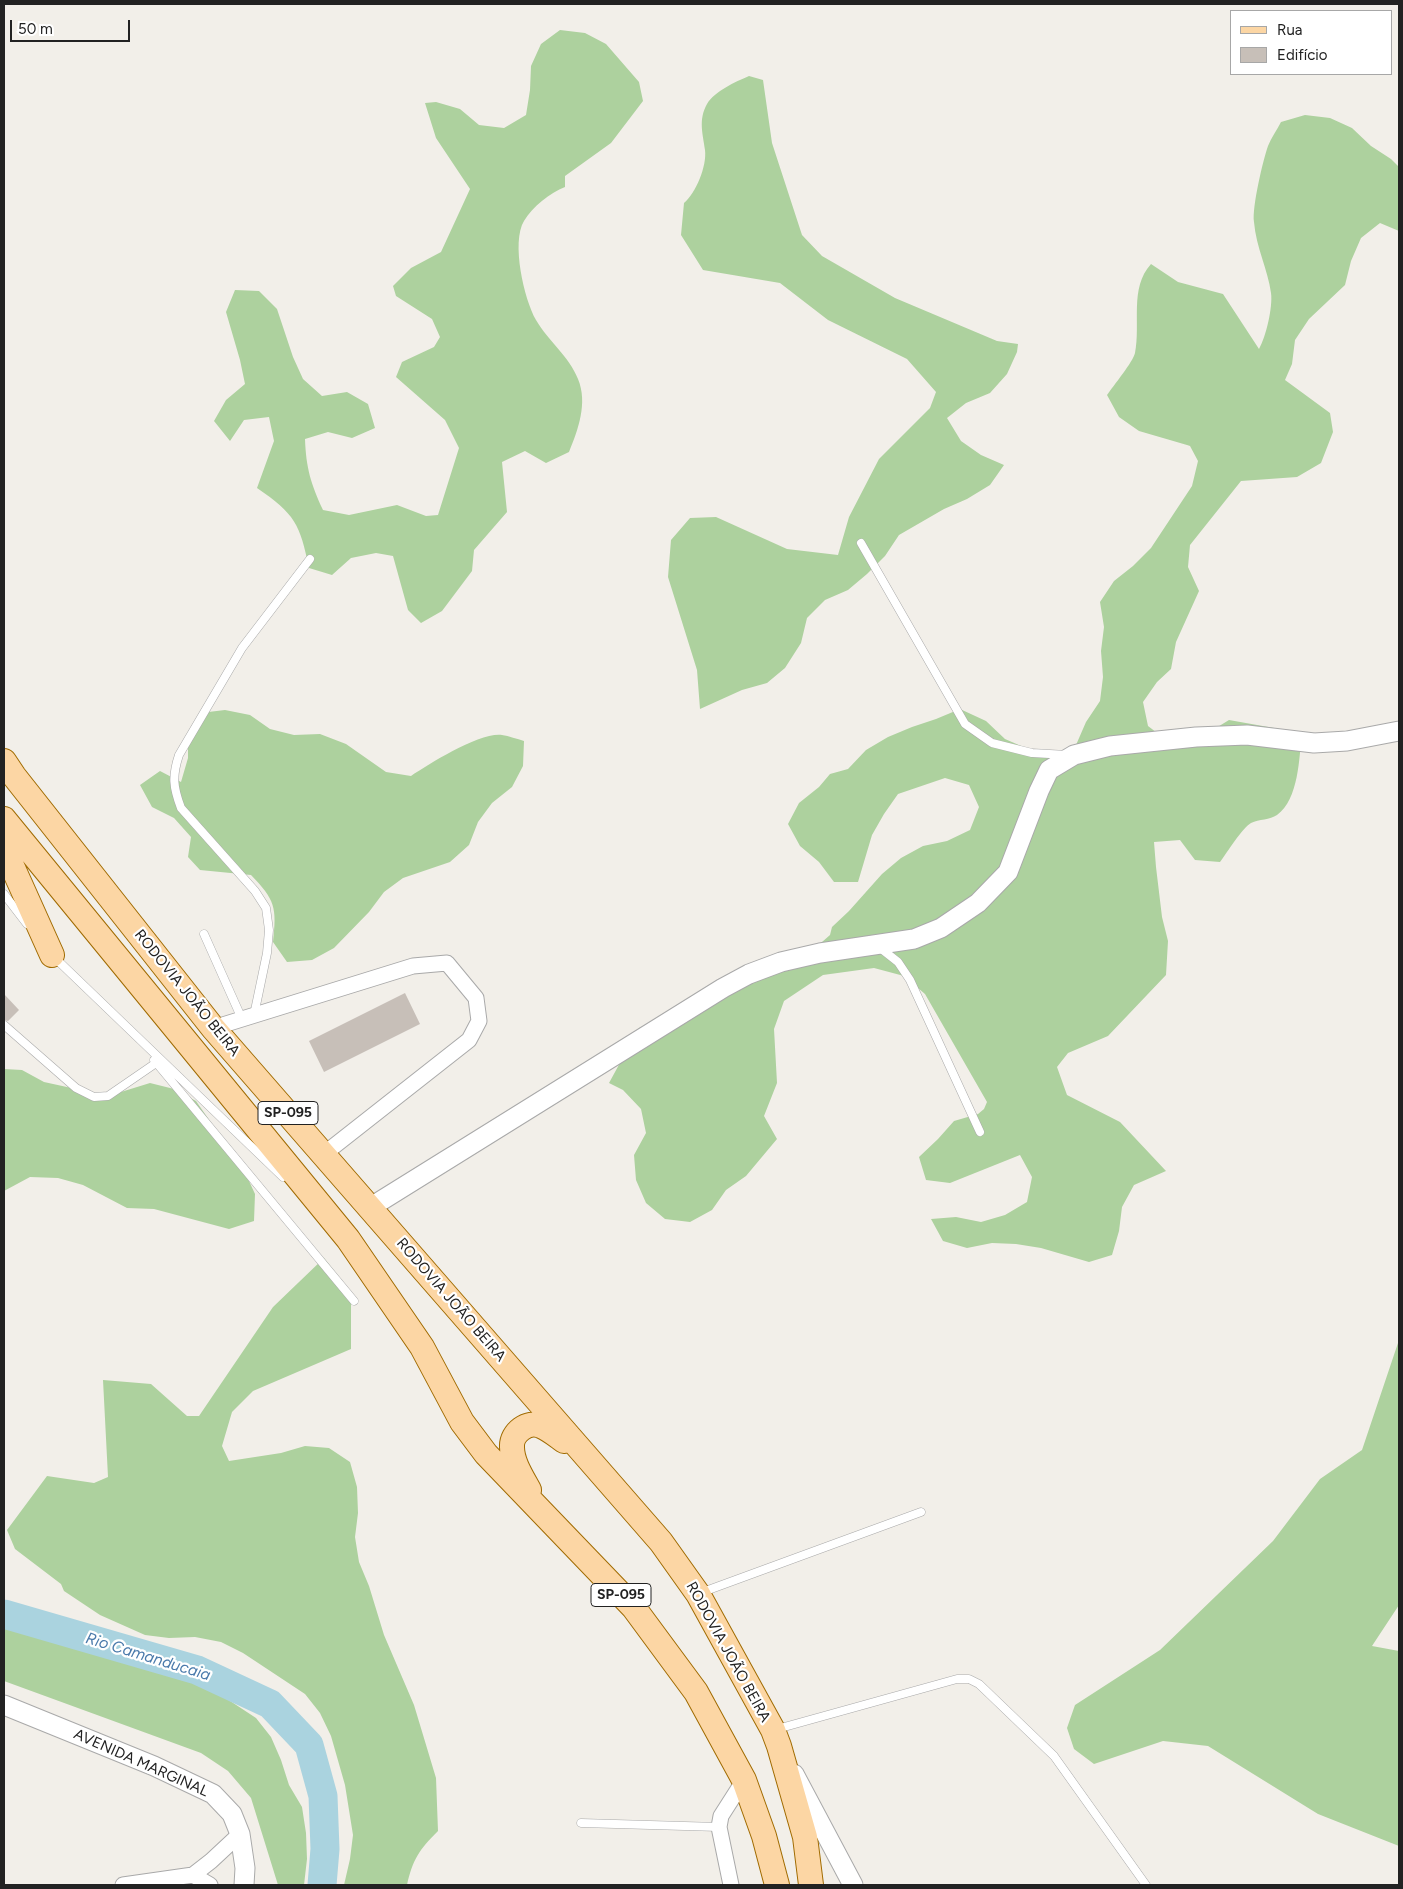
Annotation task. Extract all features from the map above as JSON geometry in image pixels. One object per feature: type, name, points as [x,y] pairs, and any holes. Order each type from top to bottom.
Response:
[{"type":"main road","name":"RODOVIA JOÃO BEIRA","points":[[4,761],[213,1028],[662,1542],[698,1594],[776,1738],[805,1837],[811,1885]]},
{"type":"main road","name":"RODOVIA JOÃO BEIRA","points":[[4,819],[348,1239],[422,1347],[462,1422],[486,1454],[634,1608],[696,1692],[744,1780],[764,1836],[777,1885]]},
{"type":"main road","points":[[4,848],[52,954]]},
{"type":"main road","points":[[536,1507],[515,1462],[512,1446],[516,1433],[528,1426],[540,1425],[584,1454]]},
{"type":"street","points":[[371,1207],[723,988],[749,974],[781,962],[812,955],[914,939],[942,928],[978,903],[1008,872],[1049,770],[1074,755],[1110,746],[1196,736],[1248,735],[1314,742],[1347,741],[1399,730]]},
{"type":"street","points":[[213,1028],[413,966],[447,963],[476,998],[479,1021],[469,1040],[324,1154]]},
{"type":"street","name":"AVENIDA MARGINAL","points":[[4,1705],[154,1766],[213,1794],[232,1814],[240,1834],[245,1868],[244,1885]]},
{"type":"street","points":[[776,1738],[854,1885]]},
{"type":"street","points":[[731,1885],[719,1827],[721,1816],[744,1780]]},
{"type":"street","points":[[123,1885],[193,1875],[240,1834]]},
{"type":"street","points":[[193,1875],[210,1885]]},
{"type":"lane","points":[[861,543],[966,724],[992,743],[1032,753],[1074,755]]},
{"type":"lane","points":[[248,1017],[268,953],[269,930],[266,908],[255,891],[181,808],[174,791],[174,771],[179,755],[242,648],[310,559]]},
{"type":"lane","points":[[4,894],[52,954],[130,1032],[292,1185]]},
{"type":"lane","points":[[204,934],[248,1017]]},
{"type":"lane","points":[[876,945],[898,962],[910,980],[980,1132]]},
{"type":"lane","points":[[4,1025],[76,1088],[94,1097],[108,1096],[156,1063]]},
{"type":"lane","points":[[130,1032],[354,1301]]},
{"type":"lane","points":[[299,1192],[348,1239]]},
{"type":"lane","points":[[698,1594],[921,1512]]},
{"type":"lane","points":[[776,1738],[957,1679],[969,1679],[979,1684],[1054,1756],[1146,1885]]},
{"type":"lane","points":[[581,1823],[719,1827]]},
{"type":"green space","points":[[560,30],[585,33],[606,44],[639,82],[643,101],[611,143],[565,176],[565,187],[548,196],[537,205],[528,215],[520,230],[519,256],[527,299],[536,320],[569,363],[578,379],[582,397],[581,416],[569,452],[546,463],[525,451],[502,462],[507,512],[474,550],[472,571],[442,611],[421,623],[408,610],[393,556],[376,553],[351,558],[332,575],[309,568],[299,530],[294,521],[280,505],[257,488],[274,441],[269,417],[244,420],[230,441],[214,421],[226,400],[245,384],[226,312],[235,290],[259,291],[277,309],[293,357],[303,379],[322,396],[347,392],[368,404],[375,428],[352,438],[328,432],[305,439],[310,476],[323,510],[349,515],[397,505],[426,516],[438,515],[459,448],[445,420],[396,377],[402,362],[434,347],[440,337],[432,319],[396,296],[393,286],[411,268],[441,252],[470,189],[436,138],[425,103],[436,102],[460,109],[479,125],[504,128],[526,115],[531,66],[541,44]]},
{"type":"green space","points":[[749,76],[763,80],[772,143],[802,235],[822,256],[895,298],[997,341],[1018,344],[1017,352],[1007,374],[990,393],[966,403],[947,418],[961,441],[981,455],[1004,465],[990,485],[899,535],[885,556],[867,574],[848,590],[825,600],[807,618],[801,643],[785,668],[767,683],[742,690],[700,709],[697,670],[668,577],[671,540],[690,518],[716,517],[787,549],[838,555],[849,517],[879,459],[930,408],[936,392],[907,359],[828,320],[780,283],[703,270],[681,235],[684,203],[693,193],[704,164],[705,150],[702,127],[704,110],[711,99],[720,91]]},
{"type":"green space","points":[[1305,115],[1330,118],[1352,128],[1371,146],[1391,159],[1399,167],[1399,231],[1380,223],[1361,238],[1351,261],[1345,285],[1309,319],[1295,340],[1292,364],[1285,380],[1330,413],[1333,432],[1321,463],[1297,477],[1241,481],[1190,545],[1188,567],[1199,591],[1176,642],[1171,669],[1157,682],[1143,702],[1148,726],[1169,742],[1216,728],[1229,720],[1302,733],[1299,766],[1294,789],[1290,799],[1277,815],[1247,826],[1220,862],[1195,860],[1180,840],[1154,842],[1162,917],[1168,941],[1166,975],[1108,1036],[1068,1053],[1057,1067],[1067,1095],[1120,1122],[1166,1171],[1134,1185],[1122,1207],[1119,1231],[1112,1255],[1089,1262],[1041,1248],[1016,1244],[992,1243],[967,1248],[943,1241],[931,1219],[956,1217],[981,1222],[1005,1215],[1027,1202],[1032,1177],[1020,1155],[950,1183],[926,1180],[919,1157],[954,1121],[978,1114],[984,1109],[987,1102],[925,994],[904,976],[874,968],[823,975],[784,1001],[774,1029],[777,1083],[764,1116],[777,1139],[746,1176],[726,1190],[712,1210],[690,1222],[665,1219],[646,1203],[636,1180],[634,1155],[646,1133],[641,1109],[623,1090],[609,1083],[639,1028],[814,949],[830,935],[832,927],[882,874],[901,858],[923,846],[947,841],[970,830],[979,807],[969,785],[945,778],[898,794],[872,835],[858,882],[834,882],[819,862],[800,846],[788,824],[799,803],[819,787],[830,774],[848,769],[866,750],[888,737],[960,709],[986,721],[1005,739],[1028,749],[1053,755],[1076,745],[1086,722],[1100,701],[1103,677],[1101,651],[1104,627],[1100,602],[1114,581],[1151,548],[1192,486],[1198,461],[1190,446],[1139,431],[1119,417],[1107,395],[1127,368],[1135,353],[1140,284],[1151,264],[1178,282],[1223,294],[1259,349],[1268,322],[1271,293],[1254,222],[1258,184],[1268,146],[1281,122]]},
{"type":"green space","points":[[225,710],[250,715],[270,729],[294,735],[320,734],[346,744],[386,772],[411,776],[468,743],[493,735],[505,735],[524,741],[523,766],[512,787],[492,803],[478,822],[469,845],[450,862],[403,878],[384,892],[369,912],[334,948],[312,960],[287,962],[273,942],[274,912],[270,898],[265,891],[251,875],[200,870],[188,857],[191,837],[174,818],[152,807],[140,785],[160,771],[181,782],[188,758],[188,734],[200,713]]},
{"type":"green space","points":[[4,1069],[22,1070],[44,1082],[108,1096],[150,1083],[174,1089],[196,1101],[244,1170],[255,1194],[254,1221],[229,1229],[154,1209],[127,1208],[83,1185],[58,1178],[30,1177],[4,1191]]},
{"type":"green space","points":[[324,1258],[351,1292],[351,1349],[253,1391],[232,1412],[222,1446],[229,1461],[281,1453],[305,1446],[329,1448],[350,1462],[357,1487],[358,1513],[355,1537],[359,1562],[369,1586],[384,1635],[414,1705],[436,1778],[438,1831],[418,1855],[407,1885],[344,1885],[353,1835],[345,1785],[331,1736],[320,1713],[305,1694],[243,1653],[221,1642],[195,1637],[169,1638],[145,1635],[100,1615],[64,1591],[61,1584],[15,1549],[7,1530],[47,1476],[94,1483],[108,1477],[103,1380],[151,1384],[187,1416],[199,1416],[273,1307]]},
{"type":"green space","points":[[1399,1340],[1399,1605],[1372,1646],[1399,1651],[1399,1846],[1318,1814],[1208,1746],[1163,1741],[1094,1764],[1074,1749],[1067,1728],[1075,1705],[1160,1650],[1273,1541],[1320,1479],[1362,1450]]},
{"type":"green space","points":[[4,1605],[30,1610],[34,1618],[53,1635],[77,1638],[100,1648],[149,1657],[171,1667],[192,1681],[215,1691],[256,1718],[271,1737],[289,1785],[302,1807],[307,1859],[304,1885],[278,1885],[251,1798],[228,1771],[201,1753],[4,1681]]},
{"type":"building","points":[[405,993],[420,1024],[324,1072],[309,1041]]},
{"type":"building","points":[[4,994],[19,1010],[8,1021],[4,1020]]},
{"type":"waterway","name":"Rio Camanducaia","points":[[4,1614],[197,1670],[270,1704],[309,1745],[323,1796],[325,1849],[322,1885]]}]
